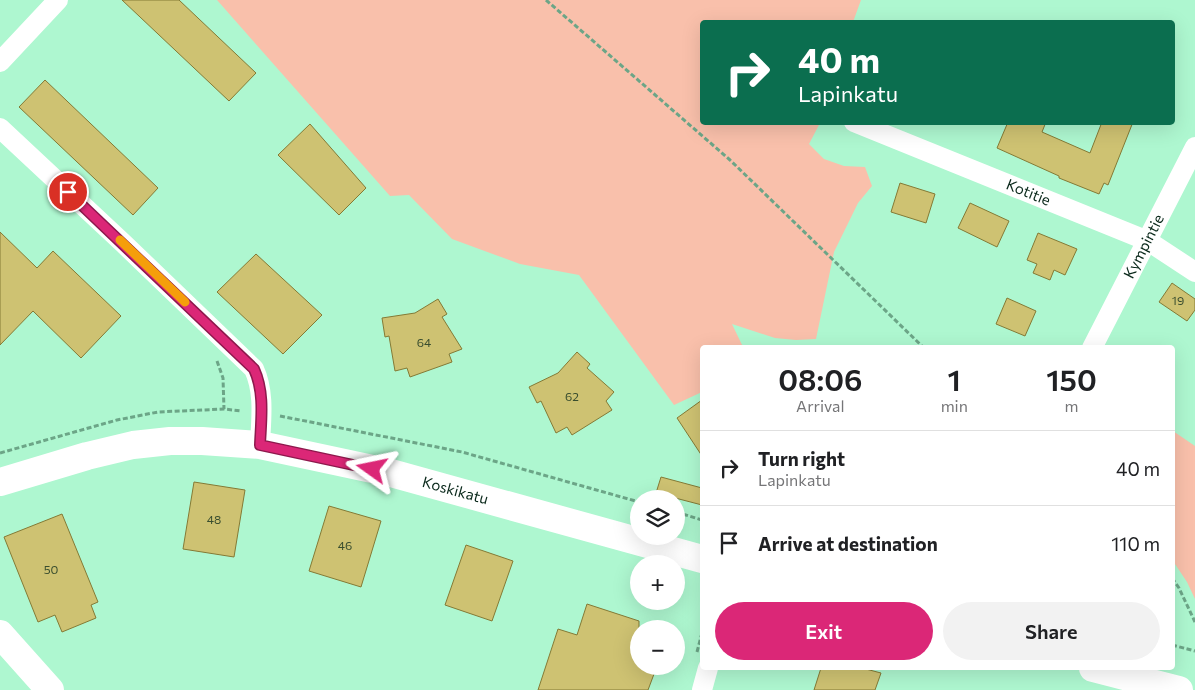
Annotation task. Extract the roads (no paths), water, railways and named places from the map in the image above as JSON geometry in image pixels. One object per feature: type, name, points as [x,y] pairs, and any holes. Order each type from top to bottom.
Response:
[{"type":"main road","name":"Koskikatu","points":[[0,482],[102,452],[147,444],[170,441],[202,441],[260,445],[391,473],[700,558]]},
{"type":"main road","points":[[0,634],[41,687]]},
{"type":"main road","points":[[1101,670],[1178,690]]},
{"type":"street","points":[[0,62],[58,0]]},
{"type":"street","name":"Kotitie","points":[[861,125],[1148,240],[1195,272]]},
{"type":"street","points":[[0,128],[254,369],[260,388],[262,412],[260,445]]},
{"type":"street","name":"Kympintie","points":[[1094,345],[1195,147]]},
{"type":"street","points":[[702,690],[707,670]]}]
